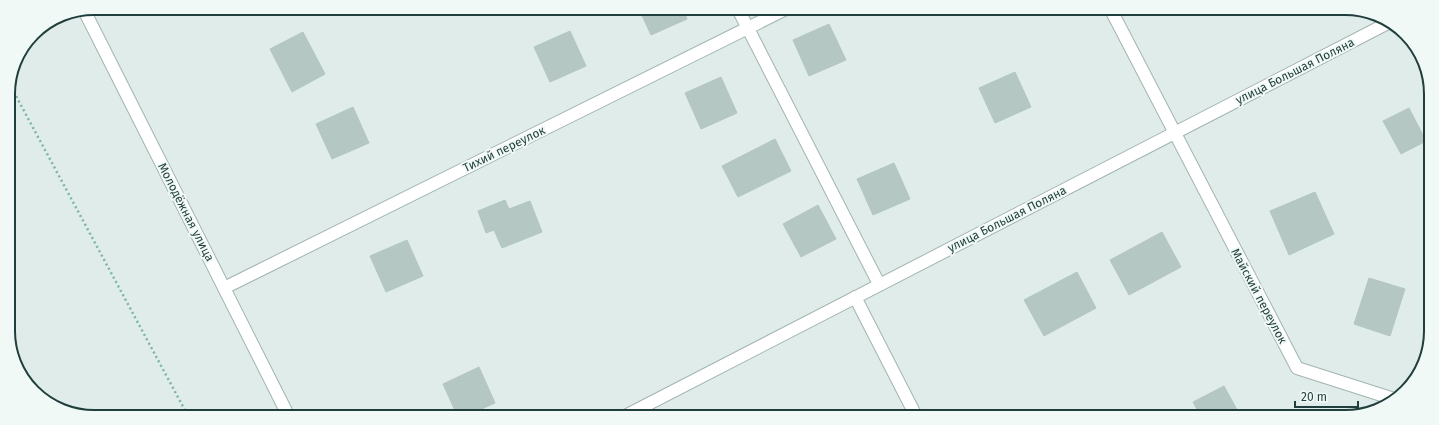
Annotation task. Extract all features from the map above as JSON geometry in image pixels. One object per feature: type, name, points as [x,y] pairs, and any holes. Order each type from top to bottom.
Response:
[{"type":"street","points":[[741,15],[879,284]]},
{"type":"street","name":"Тихий переулок","points":[[224,288],[774,15]]},
{"type":"street","name":"Майский переулок","points":[[1114,15],[1296,368],[1389,397]]},
{"type":"street","name":"Молодёжная улица","points":[[87,16],[285,410]]},
{"type":"street","name":"улица Большая Поляна","points":[[637,410],[1383,26]]},
{"type":"street","points":[[855,297],[913,410]]},
{"type":"path","points":[[15,92],[185,410]]},
{"type":"building","points":[[642,15],[685,15],[687,19],[651,35]]},
{"type":"building","points":[[829,24],[846,60],[809,76],[793,40]]},
{"type":"building","points":[[570,31],[586,66],[550,82],[534,47]]},
{"type":"building","points":[[303,32],[325,74],[292,92],[270,49]]},
{"type":"building","points":[[1015,72],[1031,107],[995,123],[979,88]]},
{"type":"building","points":[[721,77],[737,113],[701,129],[685,93]]},
{"type":"building","points":[[353,107],[369,143],[332,159],[316,124]]},
{"type":"building","points":[[1409,108],[1424,137],[1424,142],[1401,154],[1383,121]]},
{"type":"building","points":[[775,139],[791,171],[738,197],[722,166]]},
{"type":"building","points":[[894,163],[910,199],[873,215],[857,179]]},
{"type":"building","points":[[1315,192],[1334,234],[1289,255],[1270,211]]},
{"type":"building","points":[[505,200],[509,209],[530,201],[542,232],[502,248],[494,230],[486,233],[478,211]]},
{"type":"building","points":[[818,205],[836,239],[801,257],[783,224]]},
{"type":"building","points":[[1162,232],[1181,267],[1129,295],[1110,260]]},
{"type":"building","points":[[407,240],[423,276],[386,292],[370,256]]},
{"type":"building","points":[[1077,272],[1096,308],[1044,336],[1024,300]]},
{"type":"building","points":[[1369,278],[1405,289],[1390,336],[1354,324]]},
{"type":"building","points":[[479,367],[495,403],[479,410],[455,410],[443,384]]},
{"type":"building","points":[[1224,386],[1237,410],[1197,410],[1193,402]]}]
